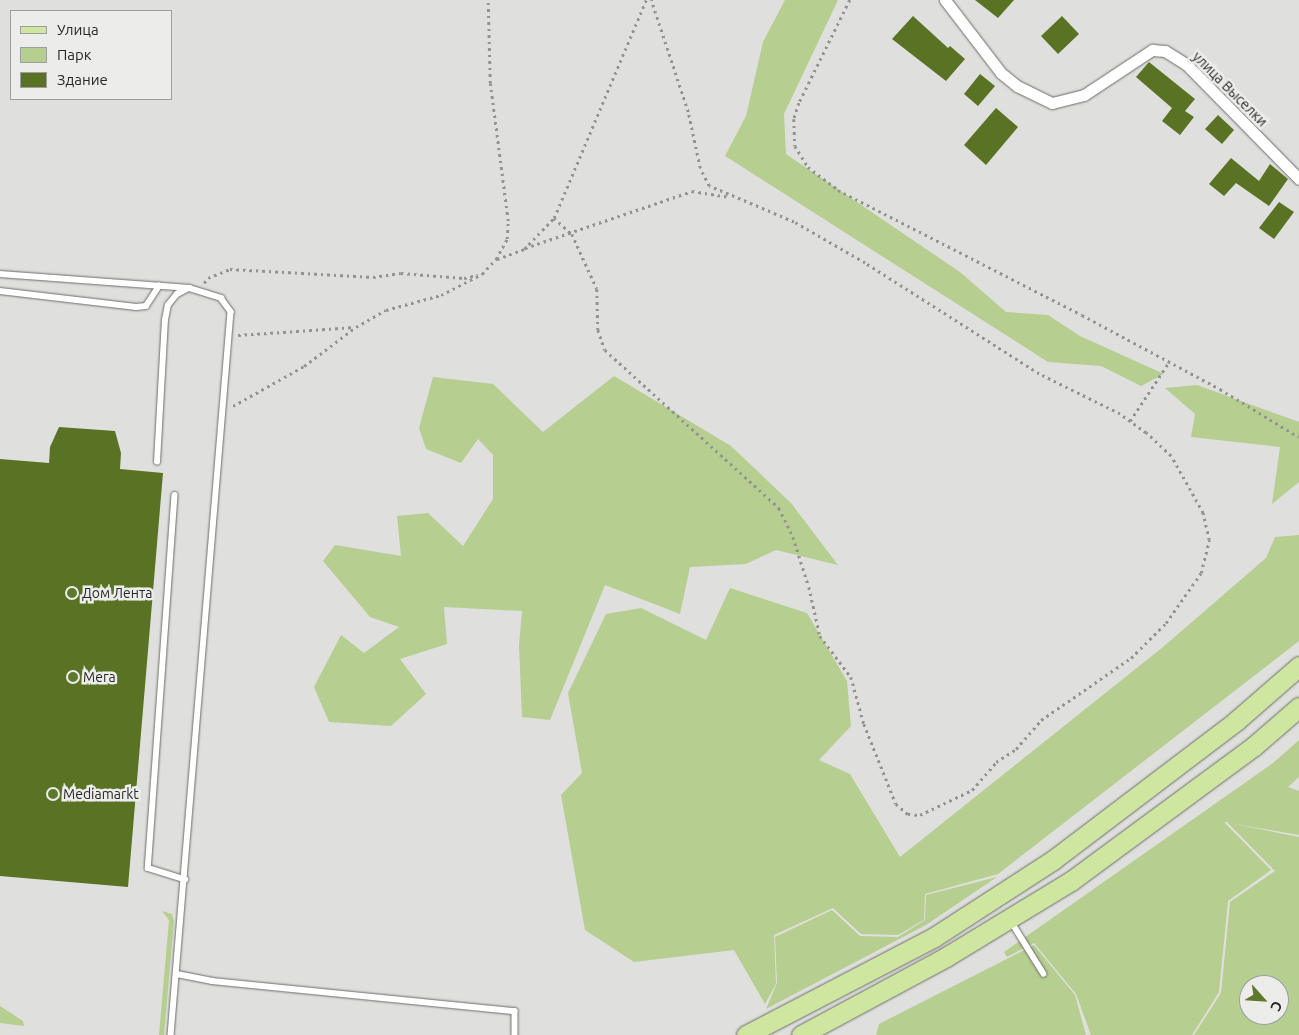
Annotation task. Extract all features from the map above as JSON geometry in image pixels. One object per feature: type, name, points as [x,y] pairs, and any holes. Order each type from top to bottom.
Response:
[{"type":"main road","points":[[746,1035],[934,936],[1053,860],[1236,721],[1299,666]]},
{"type":"main road","points":[[801,1035],[922,971],[1071,881],[1254,746],[1299,707]]},
{"type":"street","name":"улица Выселки","points":[[945,0],[1001,73],[1017,86],[1052,103],[1084,94],[1152,50],[1170,54],[1205,83],[1299,179]]},
{"type":"lane","points":[[0,274],[189,288],[222,298],[231,312],[171,1035]]},
{"type":"lane","points":[[0,291],[136,307],[146,306],[159,286]]},
{"type":"lane","points":[[157,462],[165,320],[168,305],[177,294],[189,288]]},
{"type":"lane","points":[[175,495],[148,868],[185,879]]},
{"type":"lane","points":[[1010,918],[1044,974]]},
{"type":"lane","points":[[177,974],[212,981],[515,1011],[515,1035]]},
{"type":"path","points":[[224,411],[304,366],[356,327],[398,304],[441,295],[482,274],[496,259],[506,239],[508,221],[490,83],[488,0]]},
{"type":"path","points":[[524,249],[554,218],[646,0]]},
{"type":"path","points":[[554,218],[572,234],[597,289],[598,330],[605,350],[779,508],[793,536],[809,587],[820,636],[852,677],[864,724],[896,804],[908,814],[920,815],[972,790],[996,762],[1016,749],[1041,720],[1131,658],[1166,622],[1201,573],[1209,540],[1204,513],[1171,456],[1130,421],[1039,374],[865,263],[794,222],[732,198],[709,186],[700,168],[688,112],[651,0]]},
{"type":"path","points":[[850,0],[799,103],[794,119],[795,146],[808,167],[838,190],[1169,362],[1299,437]]},
{"type":"path","points":[[496,259],[692,191],[732,198]]},
{"type":"path","points":[[198,290],[208,278],[230,269],[385,277],[402,273],[464,278],[482,274]]},
{"type":"path","points":[[230,336],[356,327]]},
{"type":"path","points":[[1130,421],[1169,362]]},
{"type":"green space","points":[[785,0],[838,0],[784,114],[786,154],[960,272],[1006,312],[1048,315],[1080,336],[1164,374],[1141,386],[1101,366],[1048,362],[725,156],[746,116],[763,42]]},
{"type":"green space","points":[[614,376],[731,446],[791,503],[838,565],[776,550],[746,564],[690,567],[680,614],[605,585],[550,720],[522,717],[519,645],[522,611],[444,607],[447,644],[400,659],[426,694],[391,726],[329,722],[314,687],[341,635],[364,653],[399,627],[370,617],[323,561],[335,545],[401,556],[397,516],[428,513],[463,546],[493,499],[493,455],[478,439],[461,463],[426,449],[419,428],[433,377],[493,384],[543,432]]},
{"type":"green space","points":[[1197,385],[1299,422],[1299,482],[1272,504],[1280,447],[1191,437],[1195,414],[1165,388]]},
{"type":"green space","points":[[1299,535],[1299,641],[998,874],[925,894],[924,920],[898,935],[861,934],[833,908],[774,935],[776,984],[765,1004],[734,950],[634,962],[585,930],[561,795],[582,773],[568,693],[606,614],[641,608],[706,640],[730,588],[807,613],[847,681],[851,726],[819,760],[850,774],[900,857],[1163,647],[1266,558],[1275,537]]},
{"type":"green space","points":[[1299,740],[1299,777],[1288,787],[1299,791],[1299,835],[1229,823],[1299,837],[1299,1035],[1194,1035],[1221,993],[1230,902],[1275,871],[1227,822],[1224,822],[1271,870],[1228,901],[1219,992],[1192,1035],[1091,1035],[1076,994],[1034,943],[1007,957],[1004,952],[1273,763]]},
{"type":"green space","points":[[997,877],[926,925],[766,1009],[777,983],[775,937],[832,910],[860,936],[898,937],[925,920],[926,895]]},
{"type":"green space","points":[[162,911],[172,914],[174,921],[164,1035],[159,1035],[169,920]]},
{"type":"green space","points":[[1034,945],[1075,995],[1086,1035],[876,1035],[879,1024]]},
{"type":"green space","points":[[0,1006],[23,1021],[24,1026],[0,1023]]},
{"type":"building","points":[[975,0],[1014,0],[998,18]]},
{"type":"building","points":[[913,16],[948,48],[950,46],[965,59],[946,81],[892,39]]},
{"type":"building","points":[[1062,16],[1079,34],[1058,54],[1041,36]]},
{"type":"building","points":[[1149,62],[1195,99],[1185,111],[1194,117],[1180,135],[1162,121],[1172,108],[1136,77]]},
{"type":"building","points":[[980,74],[995,86],[978,106],[964,94]]},
{"type":"building","points":[[996,108],[1018,127],[986,165],[964,145]]},
{"type":"building","points":[[1218,115],[1234,130],[1222,144],[1205,129]]},
{"type":"building","points":[[1231,158],[1259,181],[1270,164],[1288,179],[1269,206],[1236,183],[1224,196],[1209,184]]},
{"type":"building","points":[[1279,202],[1294,212],[1274,239],[1259,228]]},
{"type":"building","name":"Мега","points":[[59,427],[115,431],[121,453],[120,469],[163,473],[128,887],[0,876],[0,459],[49,463],[50,447]]},
{"type":"place","name":"Дом Лента","points":[[72,593]]},
{"type":"place","name":"Мега","points":[[73,677]]},
{"type":"place","name":"Mediamarkt","points":[[53,794]]}]
